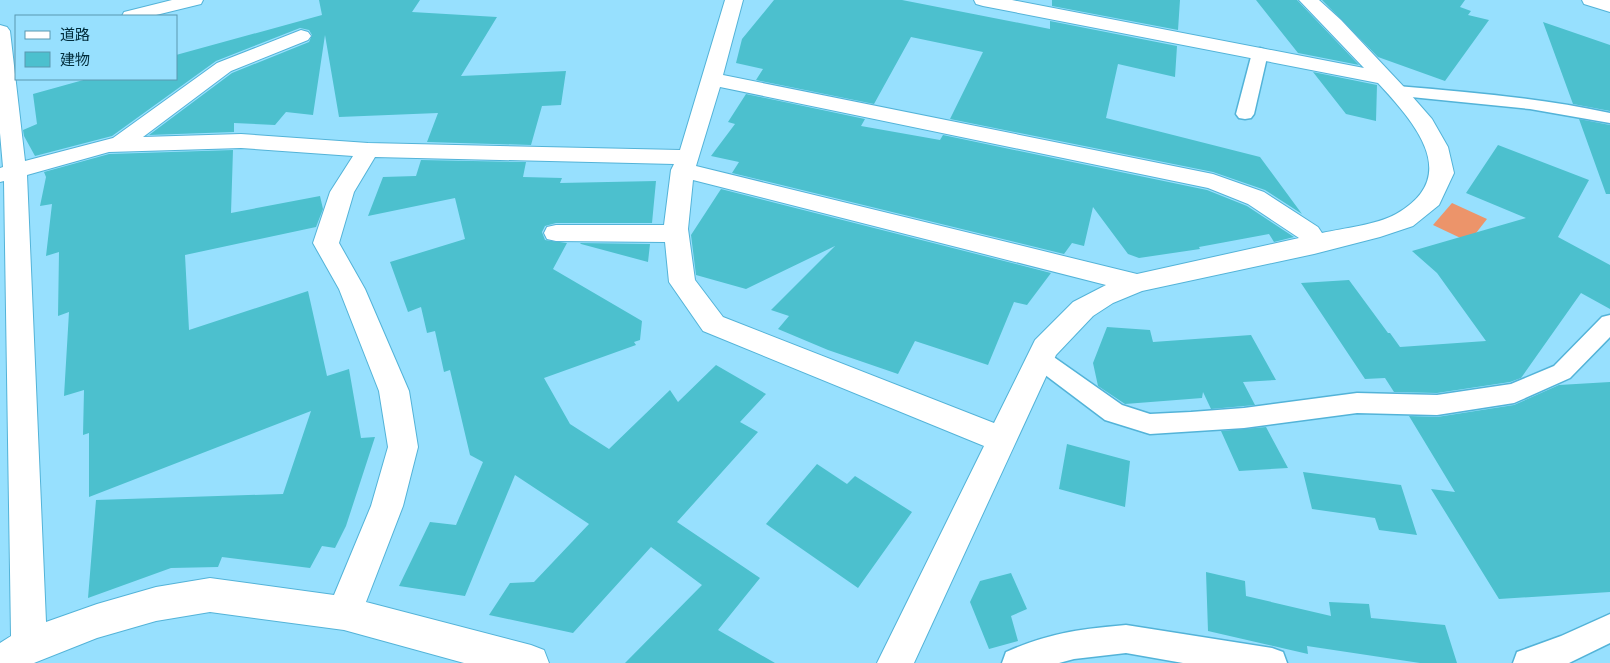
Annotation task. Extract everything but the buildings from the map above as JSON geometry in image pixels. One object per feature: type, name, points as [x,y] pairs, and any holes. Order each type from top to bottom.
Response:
[{"type":"street","points":[[135,15],[194,0]]},
{"type":"street","points":[[734,0],[686,163],[677,234],[682,282],[713,324],[1002,440]]},
{"type":"street","points":[[983,0],[1260,53],[1390,85]]},
{"type":"street","points":[[895,663],[1045,348],[1083,309],[1104,296],[1137,283],[1312,239],[1371,231],[1404,220],[1431,199],[1442,173],[1437,147],[1421,120],[1334,24],[1308,0]]},
{"type":"street","points":[[1591,0],[1610,6]]},
{"type":"street","points":[[6,32],[14,654],[97,621],[156,604],[210,596],[344,613],[531,663]]},
{"type":"street","points":[[119,144],[221,61],[301,36]]},
{"type":"street","points":[[712,79],[1213,182],[1256,198],[1312,239]]},
{"type":"street","points":[[7,172],[108,144],[241,141],[368,150],[686,163],[1137,283]]},
{"type":"street","points":[[344,613],[387,506],[403,447],[394,391],[352,289],[326,243],[342,192],[368,150]]},
{"type":"street","points":[[556,233],[677,234]]},
{"type":"lane","points":[[1245,114],[1260,53]]},
{"type":"lane","points":[[1390,85],[1568,108],[1610,118]]},
{"type":"lane","points":[[1040,359],[1114,413],[1150,424],[1191,422],[1244,418],[1357,403],[1438,405],[1514,393],[1562,372],[1610,323]]},
{"type":"lane","points":[[1528,663],[1567,649],[1610,628]]},
{"type":"lane","points":[[1017,663],[1032,656],[1074,644],[1126,639],[1272,663]]},
{"type":"shaded area","points":[[1452,203],[1487,219],[1469,242],[1433,225]]}]
